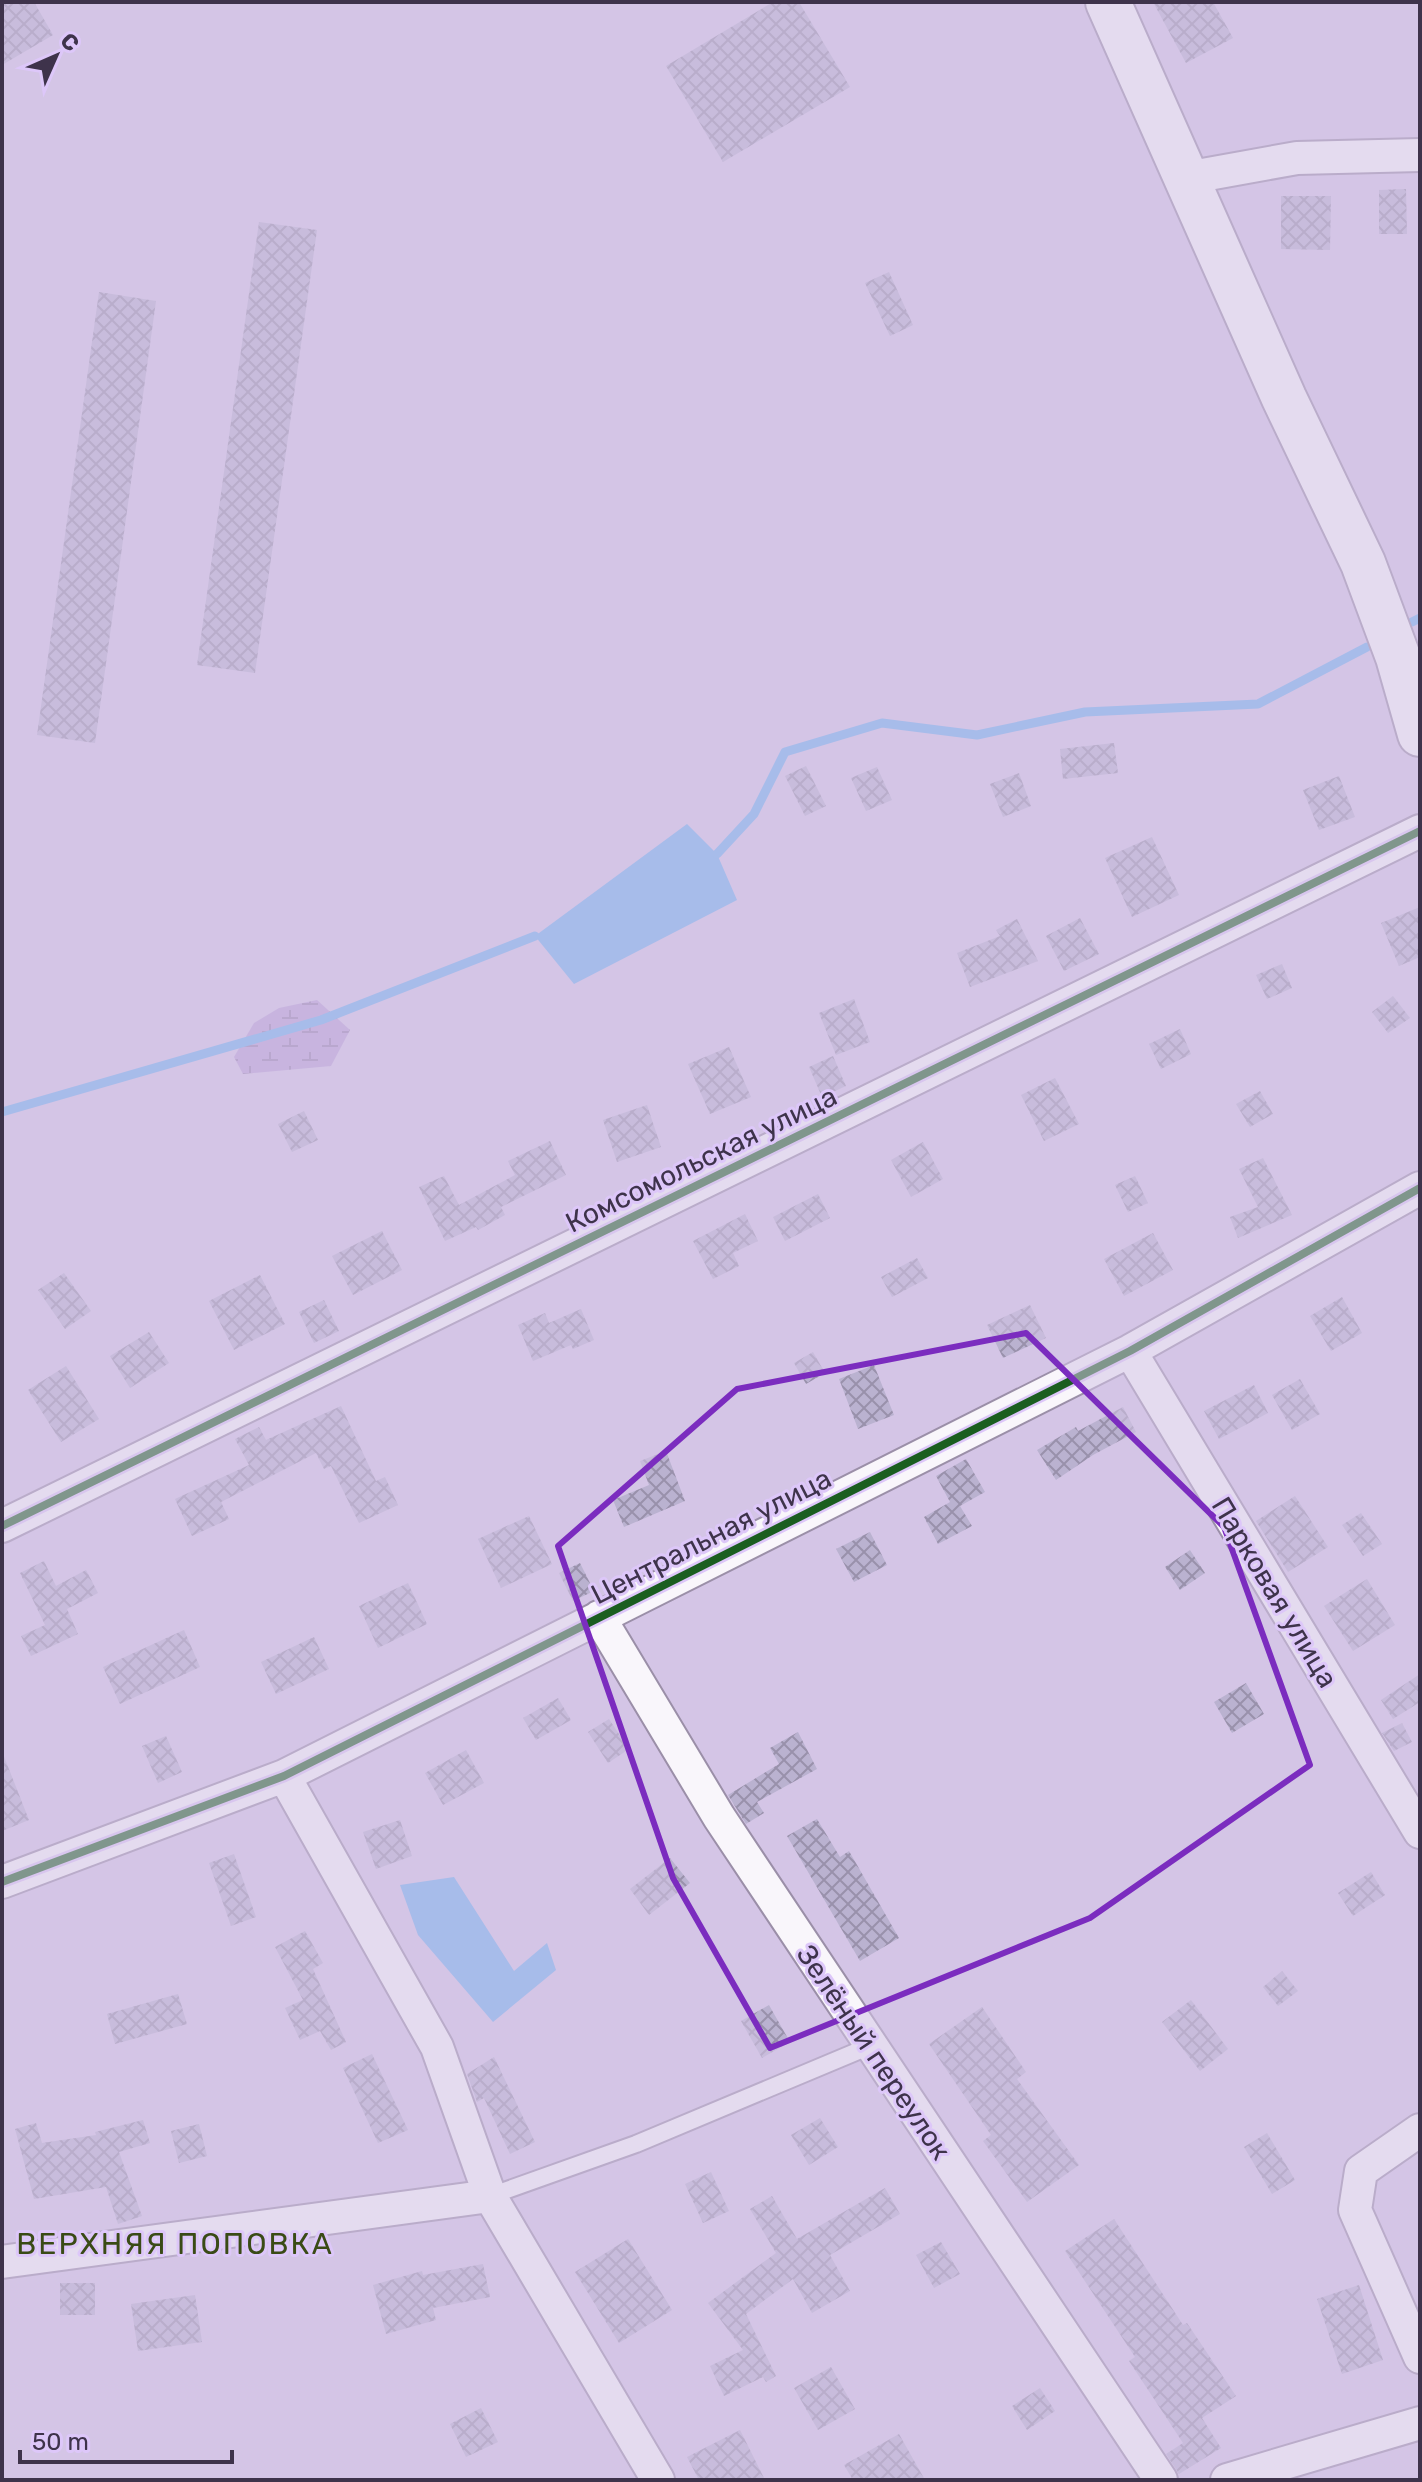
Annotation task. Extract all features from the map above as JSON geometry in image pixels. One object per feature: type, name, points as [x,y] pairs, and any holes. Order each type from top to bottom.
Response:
[{"type":"street","points":[[1108,2],[1284,398],[1363,563],[1398,657],[1420,734]]},
{"type":"street","points":[[1186,178],[1297,158],[1420,155]]},
{"type":"street","name":"Комсомольская улица","points":[[2,1526],[1420,831]]},
{"type":"street","name":"Центральная улица","points":[[2,1882],[284,1776],[1130,1351],[1420,1188]]},
{"type":"street","name":"Парковая улица","points":[[1130,1351],[1420,1832]]},
{"type":"street","name":"Зелёный переулок","points":[[599,1617],[719,1817],[1161,2480]]},
{"type":"street","points":[[284,1776],[437,2047],[490,2196],[658,2480]]},
{"type":"street","points":[[1420,2130],[1361,2171],[1355,2210],[1420,2357]]},
{"type":"street","points":[[2,2262],[490,2196]]},
{"type":"street","points":[[1227,2480],[1420,2423]]},
{"type":"lane","points":[[490,2196],[636,2144],[870,2046]]},
{"type":"highlighted area","points":[[1026,1333],[1224,1527],[1310,1765],[1090,1918],[770,2048],[673,1878],[558,1546],[737,1389]]},
{"type":"green space","points":[[317,1000],[350,1030],[331,1066],[243,1074],[234,1057],[254,1023],[279,1008]]},
{"type":"water","points":[[687,824],[717,854],[737,900],[574,984],[535,936]]},
{"type":"water","points":[[454,1877],[514,1971],[547,1943],[556,1970],[493,2022],[418,1935],[400,1885]]},
{"type":"building","points":[[2,2],[34,2],[53,35],[2,65]]},
{"type":"building","points":[[773,2],[799,2],[850,87],[723,162],[666,66]]},
{"type":"building","points":[[1153,2],[1213,2],[1233,38],[1186,63]]},
{"type":"building","points":[[1406,189],[1407,234],[1379,234],[1379,190]]},
{"type":"building","points":[[1281,196],[1331,196],[1330,250],[1281,249]]},
{"type":"building","points":[[259,222],[317,230],[255,673],[197,665]]},
{"type":"building","points":[[889,272],[913,325],[890,336],[865,283]]},
{"type":"building","points":[[99,292],[156,301],[95,743],[37,735]]},
{"type":"building","points":[[1114,743],[1118,773],[1063,779],[1060,749]]},
{"type":"building","points":[[806,766],[826,806],[805,816],[785,776]]},
{"type":"building","points":[[877,767],[892,800],[866,811],[851,778]]},
{"type":"building","points":[[1019,773],[1031,806],[1003,817],[990,784]]},
{"type":"building","points":[[1339,776],[1355,817],[1319,830],[1303,790]]},
{"type":"building","points":[[1152,837],[1179,895],[1132,917],[1105,858]]},
{"type":"building","points":[[1420,907],[1420,957],[1399,966],[1381,923]]},
{"type":"building","points":[[1080,918],[1099,954],[1064,971],[1046,936]]},
{"type":"building","points":[[1017,919],[1038,961],[970,987],[957,953],[1000,936],[996,930]]},
{"type":"building","points":[[1282,964],[1292,988],[1267,999],[1256,975]]},
{"type":"building","points":[[1393,996],[1410,1018],[1388,1033],[1372,1012]]},
{"type":"building","points":[[854,999],[870,1042],[836,1055],[819,1013]]},
{"type":"building","points":[[1180,1029],[1191,1054],[1161,1069],[1149,1044]]},
{"type":"building","points":[[729,1047],[751,1097],[710,1114],[688,1064]]},
{"type":"building","points":[[833,1056],[846,1086],[822,1097],[809,1067]]},
{"type":"building","points":[[1055,1078],[1079,1124],[1044,1141],[1021,1095]]},
{"type":"building","points":[[1260,1091],[1273,1114],[1250,1127],[1236,1104]]},
{"type":"building","points":[[647,1105],[661,1147],[617,1162],[603,1120]]},
{"type":"building","points":[[304,1111],[318,1140],[292,1152],[278,1124]]},
{"type":"building","points":[[550,1141],[566,1175],[501,1207],[505,1215],[478,1230],[476,1227],[445,1241],[419,1187],[444,1176],[459,1205],[515,1175],[508,1161]]},
{"type":"building","points":[[923,1142],[943,1179],[911,1197],[891,1160]]},
{"type":"building","points":[[1263,1158],[1292,1215],[1238,1238],[1230,1217],[1258,1207],[1239,1169]]},
{"type":"building","points":[[1135,1176],[1148,1203],[1128,1212],[1115,1185]]},
{"type":"building","points":[[818,1194],[830,1218],[785,1241],[773,1217]]},
{"type":"building","points":[[745,1214],[758,1241],[733,1253],[739,1266],[713,1279],[693,1241]]},
{"type":"building","points":[[382,1231],[402,1270],[353,1295],[332,1256]]},
{"type":"building","points":[[1153,1233],[1173,1270],[1124,1296],[1104,1259]]},
{"type":"building","points":[[917,1258],[928,1278],[892,1297],[881,1277]]},
{"type":"building","points":[[64,1273],[91,1311],[65,1329],[38,1290]]},
{"type":"building","points":[[260,1275],[285,1324],[234,1350],[209,1301]]},
{"type":"building","points":[[1342,1297],[1362,1333],[1331,1351],[1310,1316]]},
{"type":"building","points":[[324,1300],[339,1331],[314,1343],[299,1312]]},
{"type":"building","points":[[1030,1305],[1046,1338],[1003,1358],[987,1325]]},
{"type":"building","points":[[581,1309],[594,1340],[573,1349],[571,1345],[533,1361],[518,1325],[545,1313],[549,1323]]},
{"type":"building","points":[[149,1332],[169,1363],[130,1388],[110,1356]]},
{"type":"building","points":[[813,1352],[825,1373],[806,1384],[794,1363]]},
{"type":"building","points":[[874,1365],[894,1415],[858,1429],[839,1379]]},
{"type":"building","points":[[66,1366],[99,1419],[61,1442],[28,1390]]},
{"type":"building","points":[[1300,1379],[1320,1414],[1292,1430],[1272,1395]]},
{"type":"building","points":[[1254,1385],[1268,1413],[1219,1439],[1204,1411]]},
{"type":"building","points":[[341,1406],[376,1481],[385,1477],[398,1505],[359,1523],[331,1466],[324,1469],[316,1453],[221,1502],[229,1519],[192,1536],[175,1499],[249,1465],[235,1439],[259,1427],[266,1440]]},
{"type":"building","points":[[1123,1407],[1136,1432],[1093,1455],[1056,1480],[1037,1450],[1076,1427],[1078,1431]]},
{"type":"building","points":[[666,1451],[685,1501],[624,1527],[613,1500],[649,1485],[640,1461]]},
{"type":"building","points":[[966,1459],[985,1492],[960,1506],[972,1526],[938,1544],[924,1517],[950,1502],[936,1476]]},
{"type":"building","points":[[1295,1496],[1328,1547],[1288,1572],[1256,1521]]},
{"type":"building","points":[[1361,1513],[1382,1544],[1363,1556],[1342,1525]]},
{"type":"building","points":[[529,1516],[552,1564],[501,1588],[478,1539]]},
{"type":"building","points":[[870,1532],[887,1565],[854,1582],[836,1549]]},
{"type":"building","points":[[1190,1550],[1205,1573],[1180,1590],[1165,1567]]},
{"type":"building","points":[[44,1561],[56,1586],[86,1570],[98,1593],[67,1609],[78,1634],[31,1656],[21,1636],[45,1625],[20,1573]]},
{"type":"building","points":[[580,1563],[594,1591],[573,1601],[559,1573]]},
{"type":"building","points":[[1367,1579],[1395,1625],[1353,1651],[1324,1606]]},
{"type":"building","points":[[408,1583],[427,1624],[378,1648],[359,1606]]},
{"type":"building","points":[[184,1630],[200,1667],[120,1704],[103,1667]]},
{"type":"building","points":[[314,1637],[329,1669],[276,1694],[261,1662]]},
{"type":"building","points":[[1420,1674],[1420,1702],[1393,1719],[1381,1700]]},
{"type":"building","points":[[1246,1683],[1264,1714],[1232,1733],[1214,1702]]},
{"type":"building","points":[[558,1698],[571,1720],[536,1740],[523,1718]]},
{"type":"building","points":[[609,1719],[629,1749],[608,1763],[588,1732]]},
{"type":"building","points":[[1402,1723],[1412,1742],[1394,1751],[1382,1733]]},
{"type":"building","points":[[798,1732],[817,1769],[757,1802],[764,1813],[746,1824],[728,1795],[779,1764],[770,1748]]},
{"type":"building","points":[[166,1736],[182,1772],[158,1783],[142,1746]]},
{"type":"building","points":[[466,1750],[484,1783],[443,1805],[425,1773]]},
{"type":"building","points":[[2,1755],[29,1820],[2,1831]]},
{"type":"building","points":[[817,1819],[840,1857],[849,1851],[899,1938],[860,1961],[787,1836]]},
{"type":"building","points":[[400,1820],[412,1856],[376,1869],[363,1832]]},
{"type":"building","points":[[234,1854],[256,1917],[231,1926],[209,1863]]},
{"type":"building","points":[[670,1858],[690,1883],[649,1915],[630,1889]]},
{"type":"building","points":[[1371,1872],[1385,1895],[1353,1916],[1338,1893]]},
{"type":"building","points":[[305,1931],[323,1963],[313,1969],[346,2042],[331,2050],[320,2031],[300,2040],[285,2008],[303,2000],[275,1947]]},
{"type":"building","points":[[1282,1971],[1298,1991],[1278,2006],[1263,1987]]},
{"type":"building","points":[[178,1994],[187,2024],[115,2044],[107,2014]]},
{"type":"building","points":[[1191,2000],[1228,2049],[1200,2071],[1162,2022]]},
{"type":"building","points":[[769,2005],[790,2042],[762,2058],[741,2021]]},
{"type":"building","points":[[982,2007],[1026,2072],[1017,2079],[1079,2165],[1027,2202],[983,2141],[991,2135],[929,2044]]},
{"type":"building","points":[[372,2054],[408,2130],[378,2143],[343,2068]]},
{"type":"building","points":[[494,2057],[535,2142],[510,2154],[484,2098],[477,2102],[467,2074]]},
{"type":"building","points":[[820,2118],[838,2147],[809,2165],[791,2135]]},
{"type":"building","points":[[143,2120],[150,2143],[119,2152],[142,2216],[118,2224],[106,2187],[34,2199],[15,2129],[36,2123],[42,2143],[96,2135],[95,2132]]},
{"type":"building","points":[[199,2124],[207,2156],[179,2163],[171,2131]]},
{"type":"building","points":[[1267,2133],[1295,2180],[1272,2194],[1244,2147]]},
{"type":"building","points":[[711,2172],[729,2211],[703,2223],[685,2184]]},
{"type":"building","points":[[885,2188],[900,2214],[830,2255],[850,2291],[812,2313],[793,2279],[746,2314],[776,2376],[766,2382],[763,2377],[724,2396],[710,2366],[743,2350],[708,2303],[776,2253],[750,2209],[772,2196],[797,2239]]},
{"type":"building","points":[[1114,2219],[1183,2325],[1187,2323],[1236,2396],[1202,2418],[1221,2448],[1179,2474],[1166,2454],[1183,2443],[1129,2361],[1135,2357],[1065,2251]]},
{"type":"building","points":[[628,2239],[672,2310],[619,2343],[575,2272]]},
{"type":"building","points":[[941,2242],[960,2274],[934,2288],[916,2255]]},
{"type":"building","points":[[483,2264],[490,2297],[433,2308],[436,2320],[386,2334],[373,2285],[422,2271],[423,2275]]},
{"type":"building","points":[[60,2283],[95,2283],[95,2315],[60,2315]]},
{"type":"building","points":[[1359,2285],[1383,2360],[1342,2374],[1317,2299]]},
{"type":"building","points":[[195,2295],[202,2342],[138,2351],[131,2304]]},
{"type":"building","points":[[831,2367],[855,2409],[818,2430],[794,2388]]},
{"type":"building","points":[[1040,2388],[1055,2411],[1027,2430],[1012,2406]]},
{"type":"building","points":[[481,2408],[498,2442],[466,2457],[450,2424]]},
{"type":"building","points":[[740,2430],[765,2480],[699,2480],[687,2457]]},
{"type":"building","points":[[899,2434],[925,2480],[853,2480],[844,2465]]},
{"type":"waterway","points":[[1412,622],[1420,618]]},
{"type":"waterway","points":[[717,854],[754,814],[785,752],[882,723],[977,735],[1085,712],[1258,704],[1367,647]]},
{"type":"waterway","points":[[2,1112],[321,1020],[535,936]]},
{"type":"cycle path","points":[[2,1526],[1420,831]]},
{"type":"cycle path","points":[[2,1882],[284,1776],[1130,1351],[1420,1188]]},
{"type":"district","name":"ВЕРХНЯЯ ПОПОВКА","points":[[175,2244]]}]
